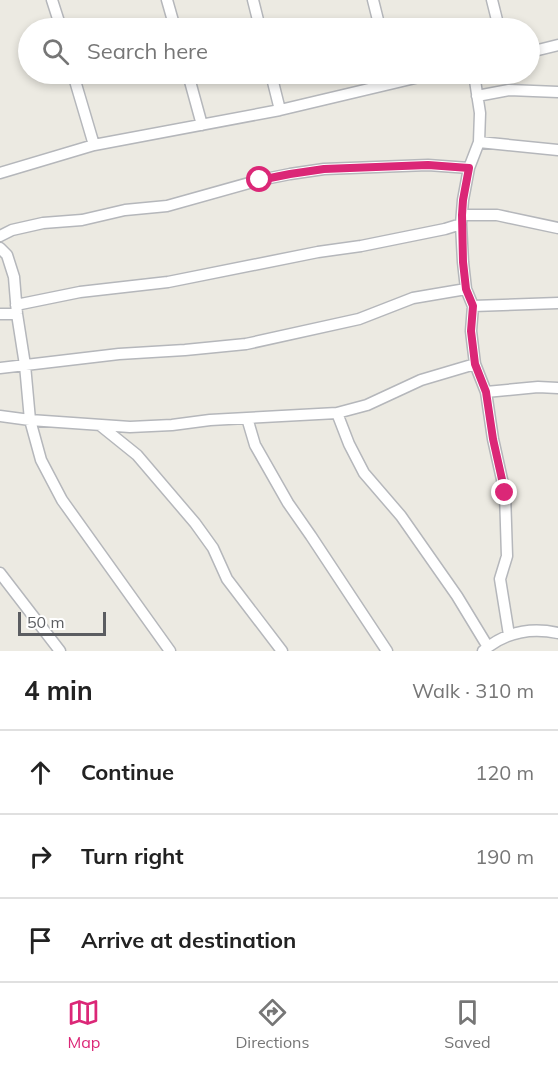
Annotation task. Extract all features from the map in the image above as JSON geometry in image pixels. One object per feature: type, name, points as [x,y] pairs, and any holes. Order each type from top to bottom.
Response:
[{"type":"street","points":[[52,0],[58,18]]},
{"type":"street","points":[[167,0],[172,18]]},
{"type":"street","points":[[253,0],[258,18]]},
{"type":"street","points":[[373,0],[378,18]]},
{"type":"street","points":[[492,0],[496,18]]},
{"type":"street","points":[[540,50],[558,45]]},
{"type":"street","points":[[77,84],[94,145]]},
{"type":"street","points":[[191,84],[202,125]]},
{"type":"street","points":[[274,84],[280,110]]},
{"type":"street","points":[[0,173],[94,145],[280,110],[373,84]]},
{"type":"street","points":[[475,84],[480,113],[479,142],[469,168],[463,200],[461,220],[463,262],[466,289],[473,306],[471,331],[475,364],[486,392],[493,439],[505,493],[507,556],[500,579],[509,635]]},
{"type":"street","points":[[477,96],[509,90],[558,92]]},
{"type":"street","points":[[479,142],[558,150]]},
{"type":"street","points":[[0,236],[12,230],[43,224],[82,220],[125,210],[167,206],[260,180],[324,169],[428,165],[469,168]]},
{"type":"street","points":[[0,314],[80,292],[168,282],[445,229],[461,220],[496,215],[558,228]]},
{"type":"street","points":[[0,248],[7,255],[14,277],[30,420],[41,460],[62,500],[170,651]]},
{"type":"street","points":[[0,368],[119,354],[246,344],[359,319],[413,298],[466,289]]},
{"type":"street","points":[[473,306],[558,303]]},
{"type":"street","points":[[0,416],[130,427],[337,413],[367,405],[421,380],[475,364]]},
{"type":"street","points":[[486,392],[538,387],[558,388]]},
{"type":"street","points":[[337,413],[364,473],[401,516],[457,596],[486,649],[509,635],[535,629],[558,633]]},
{"type":"street","points":[[247,418],[255,446],[288,503],[387,651]]},
{"type":"street","points":[[101,426],[137,455],[195,523],[213,548],[227,579],[282,651]]},
{"type":"street","points":[[0,573],[60,651]]},
{"type":"route","points":[[260,180],[324,169],[428,165],[469,168],[461,224],[463,262],[466,289],[473,306],[471,331],[475,364],[486,392],[493,439],[505,493]]}]
